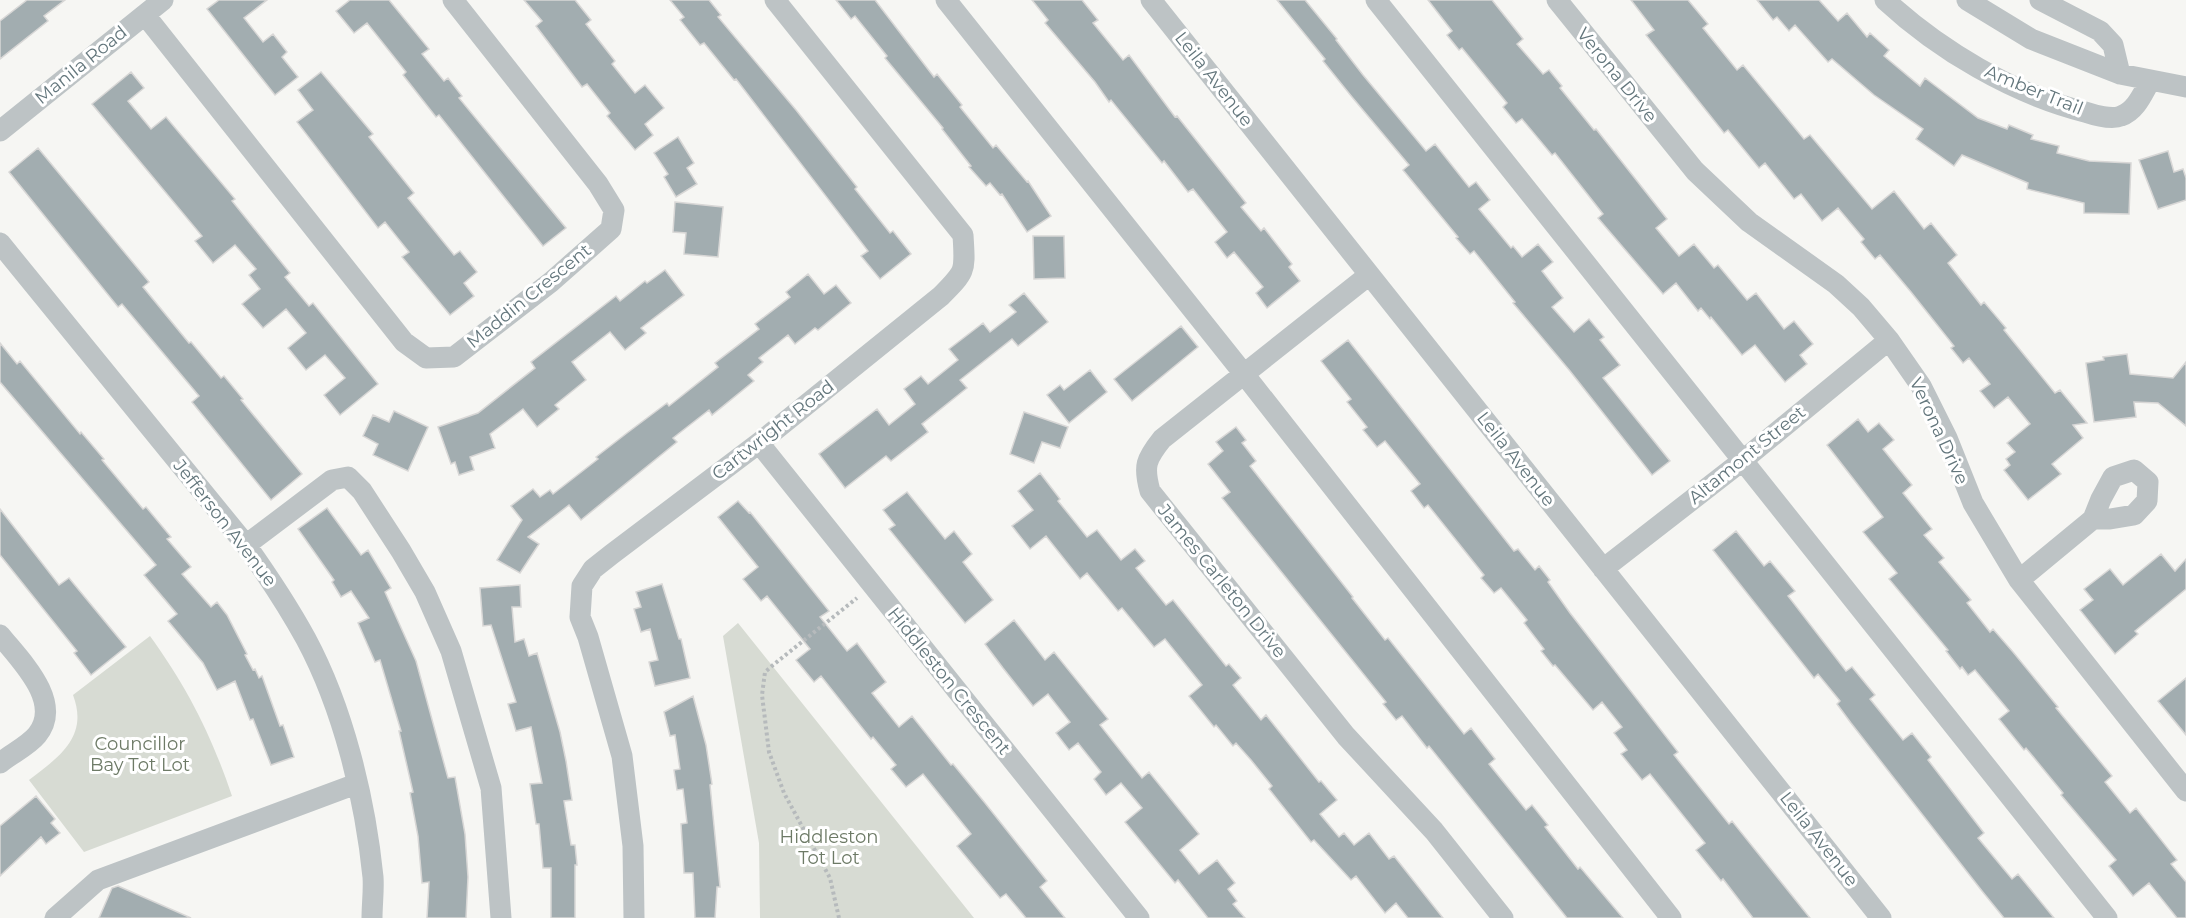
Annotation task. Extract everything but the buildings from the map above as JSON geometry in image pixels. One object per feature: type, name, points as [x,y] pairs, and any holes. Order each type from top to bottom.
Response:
[{"type":"street","name":"Manila Road","points":[[0,131],[163,0]]},
{"type":"street","name":"Maddin Crescent","points":[[145,15],[404,342],[426,358],[454,357],[551,282],[611,229],[614,210],[598,184],[453,0]]},
{"type":"street","name":"Cartwright Road","points":[[634,918],[633,846],[622,756],[588,637],[580,617],[582,586],[593,569],[759,443],[941,296],[965,268],[963,235],[775,0]]},
{"type":"street","points":[[946,0],[1244,374],[1671,918]]},
{"type":"street","name":"Leila Avenue","points":[[1151,0],[1881,918]]},
{"type":"street","points":[[1376,0],[2107,918]]},
{"type":"street","name":"Verona Drive","points":[[1557,0],[1695,171],[1749,222],[1836,284],[1861,307],[1889,340],[1921,386],[1947,438],[1973,503],[2019,580],[2186,791]]},
{"type":"street","name":"Amber Trail","points":[[1885,0],[1934,40],[1992,76],[2065,107],[2095,115],[2121,117],[2135,106],[2150,81]]},
{"type":"street","points":[[1967,0],[2031,39],[2120,74],[2186,87]]},
{"type":"street","points":[[2040,0],[2100,31],[2113,45],[2120,74]]},
{"type":"street","name":"Jefferson Avenue","points":[[0,243],[246,545],[278,590],[307,640],[330,695],[356,784],[373,879],[372,918]]},
{"type":"street","name":"James Carleton Drive","points":[[1369,274],[1162,439],[1148,456],[1145,474],[1150,491],[1346,736],[1434,831],[1503,918]]},
{"type":"street","name":"Altamont Street","points":[[1603,568],[1743,461],[1889,340]]},
{"type":"street","name":"Hiddleston Crescent","points":[[759,443],[1140,918]]},
{"type":"street","points":[[246,545],[332,480],[348,477],[362,491],[425,592],[451,651],[491,788],[501,918]]},
{"type":"street","points":[[2019,580],[2093,519]]},
{"type":"street","points":[[0,635],[31,674],[45,698],[46,717],[37,735],[0,763]]},
{"type":"street","points":[[55,918],[98,880],[356,784]]},
{"type":"path","points":[[839,918],[830,878],[784,793],[769,752],[762,681],[765,672],[773,664],[872,586]]},
{"type":"green space","name":"Hiddleston Tot Lot","points":[[738,623],[974,918],[760,918],[759,843],[723,636]]},
{"type":"green space","name":"Councillor Bay Tot Lot","points":[[150,636],[176,675],[197,713],[216,752],[232,796],[84,852],[29,780],[60,754],[74,734],[77,710],[73,695]]}]
